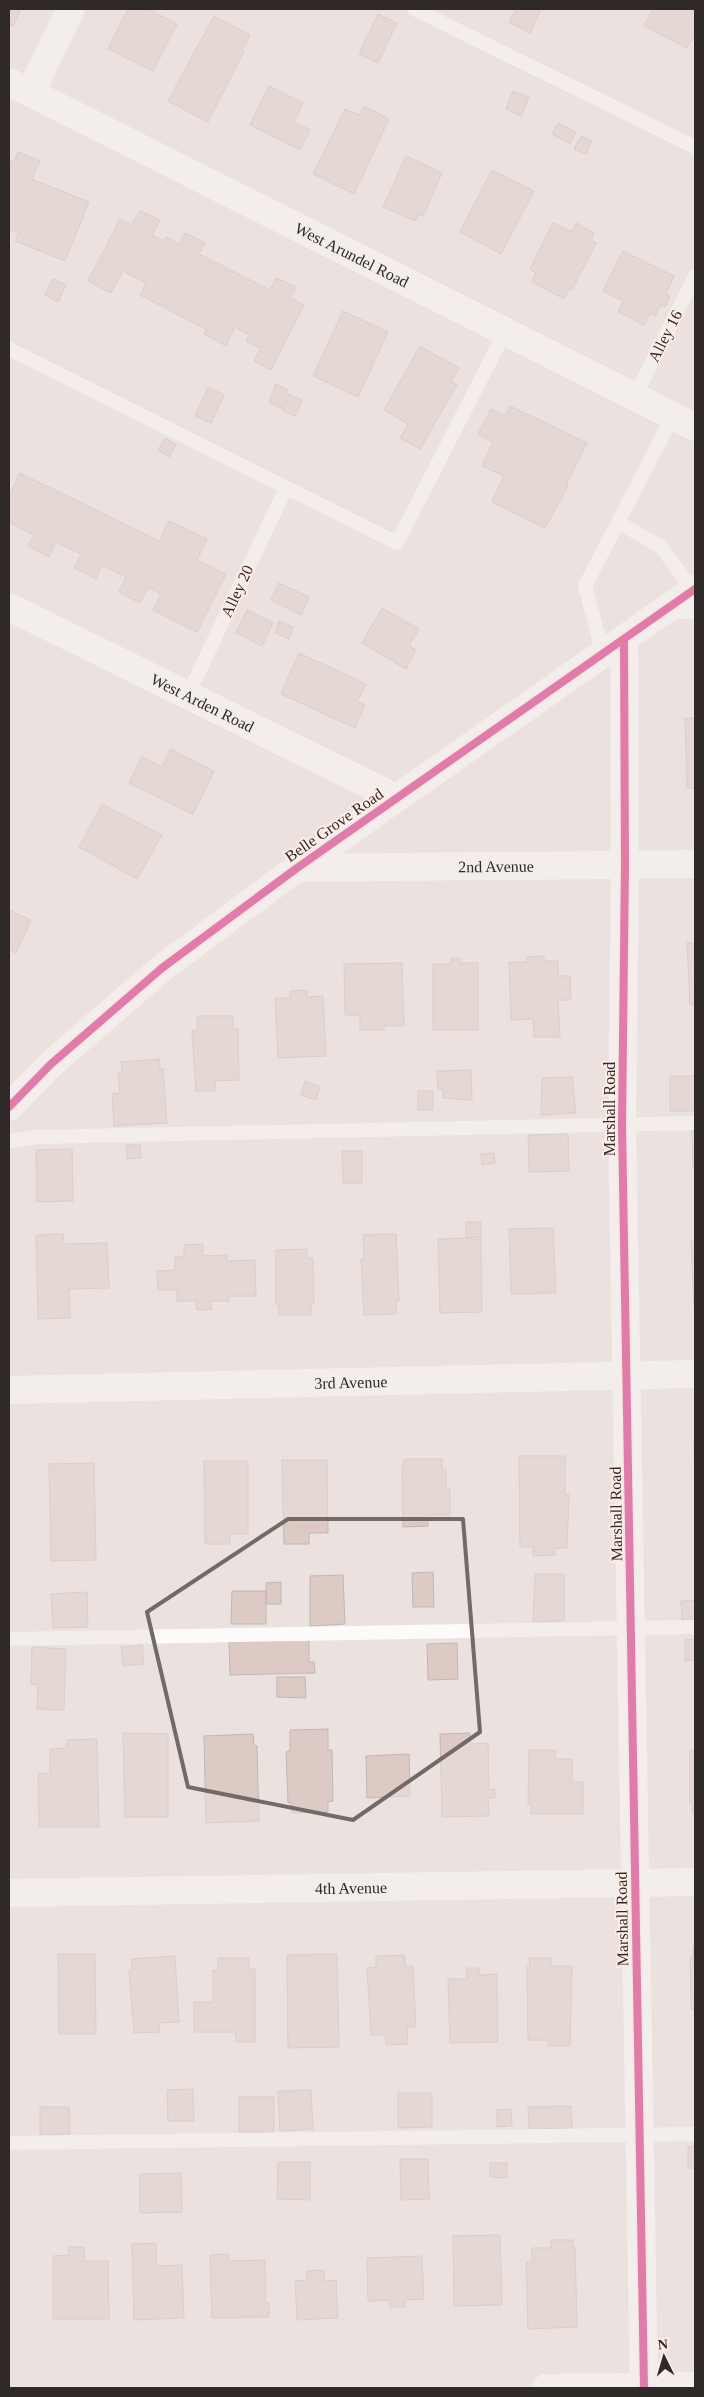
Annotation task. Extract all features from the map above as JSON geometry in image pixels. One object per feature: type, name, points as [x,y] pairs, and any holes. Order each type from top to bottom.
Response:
[{"type":"street","points":[[19,87],[71,9]]},
{"type":"street","name":"West Arundel Road","points":[[19,87],[684,421]]},
{"type":"street","name":"Belle Grove Road","points":[[9,1108],[51,1064],[162,968],[296,868],[662,613],[695,597]]},
{"type":"street","name":"West Arden Road","points":[[10,612],[188,695],[396,798]]},
{"type":"street","name":"Marshall Road","points":[[614,647],[625,865],[622,1125],[644,2387]]},
{"type":"street","name":"2nd Avenue","points":[[296,868],[695,864]]},
{"type":"street","name":"3rd Avenue","points":[[9,1390],[695,1374]]},
{"type":"street","name":"4th Avenue","points":[[9,1893],[695,1882]]},
{"type":"street","points":[[546,2388],[695,2386]]},
{"type":"lane","points":[[414,9],[695,147]]},
{"type":"lane","name":"Alley 16","points":[[635,396],[695,276]]},
{"type":"lane","points":[[9,349],[397,543],[505,332]]},
{"type":"lane","points":[[614,647],[585,586],[618,522],[684,421]]},
{"type":"lane","name":"Alley 20","points":[[188,695],[286,488]]},
{"type":"lane","points":[[618,522],[661,546],[695,597]]},
{"type":"lane","points":[[9,1141],[37,1137],[695,1124]]},
{"type":"lane","points":[[9,1639],[695,1627]]},
{"type":"lane","points":[[9,2143],[695,2134]]},
{"type":"highlighted area","points":[[288,1519],[463,1519],[480,1732],[353,1820],[188,1787],[147,1612]]},
{"type":"building","points":[[9,9],[21,9],[13,26],[9,24]]},
{"type":"building","points":[[128,9],[148,9],[177,24],[153,71],[108,49]]},
{"type":"building","points":[[516,9],[541,9],[530,33],[509,22]]},
{"type":"building","points":[[653,9],[695,9],[695,33],[687,48],[644,26]]},
{"type":"building","points":[[378,14],[397,23],[378,63],[359,54]]},
{"type":"building","points":[[214,16],[250,35],[242,50],[244,51],[208,122],[168,101]]},
{"type":"building","points":[[269,86],[303,103],[294,122],[310,130],[300,150],[250,125]]},
{"type":"building","points":[[513,91],[529,97],[521,116],[506,109]]},
{"type":"building","points":[[364,106],[389,119],[354,194],[313,174],[345,109],[359,115]]},
{"type":"building","points":[[558,123],[576,132],[570,144],[552,134]]},
{"type":"building","points":[[581,136],[592,141],[586,154],[574,149]]},
{"type":"building","points":[[18,152],[40,161],[32,179],[89,202],[65,261],[15,241],[19,233],[9,229],[9,160],[14,162]]},
{"type":"building","points":[[406,156],[442,173],[423,216],[419,214],[415,221],[383,207]]},
{"type":"building","points":[[492,170],[534,191],[501,254],[460,232]]},
{"type":"building","points":[[140,211],[160,220],[152,235],[164,241],[166,237],[179,244],[185,233],[205,243],[199,254],[270,290],[276,278],[296,287],[290,298],[304,305],[271,370],[254,361],[261,348],[246,341],[249,335],[235,327],[226,346],[204,334],[206,329],[140,295],[146,283],[123,271],[111,293],[88,281],[120,219],[132,225]]},
{"type":"building","points":[[553,223],[571,232],[576,223],[594,233],[591,241],[596,243],[572,290],[569,289],[564,299],[532,282],[536,273],[530,269]]},
{"type":"building","points":[[623,251],[674,276],[666,294],[670,296],[665,307],[661,305],[655,316],[650,313],[644,325],[618,312],[623,301],[603,291]]},
{"type":"building","points":[[53,279],[66,285],[58,302],[45,295]]},
{"type":"building","points":[[343,311],[388,332],[358,397],[313,376]]},
{"type":"building","points":[[420,346],[459,368],[451,382],[457,385],[420,449],[400,438],[408,424],[384,410]]},
{"type":"building","points":[[276,384],[288,390],[281,408],[269,402]]},
{"type":"building","points":[[208,387],[224,395],[211,423],[195,416]]},
{"type":"building","points":[[289,394],[302,400],[295,416],[282,410]]},
{"type":"building","points":[[510,406],[587,443],[566,485],[568,486],[545,528],[492,502],[504,476],[482,466],[493,442],[478,434],[491,409],[505,416]]},
{"type":"building","points":[[165,438],[176,445],[169,457],[158,450]]},
{"type":"building","points":[[20,473],[159,541],[169,521],[207,539],[197,560],[226,574],[197,632],[153,610],[161,594],[148,587],[140,603],[119,592],[126,577],[102,565],[96,579],[74,568],[81,554],[56,542],[49,557],[28,546],[34,535],[9,522],[9,496]]},
{"type":"building","points":[[279,583],[309,597],[301,615],[271,600]]},
{"type":"building","points":[[382,608],[419,629],[409,646],[416,650],[406,669],[362,643]]},
{"type":"building","points":[[247,610],[273,623],[262,646],[236,633]]},
{"type":"building","points":[[279,621],[293,627],[289,639],[275,633]]},
{"type":"building","points":[[299,653],[366,684],[357,702],[365,705],[355,728],[281,694]]},
{"type":"building","points":[[685,718],[695,718],[695,788],[687,788]]},
{"type":"building","points":[[170,749],[214,771],[193,814],[129,783],[142,757],[162,767]]},
{"type":"building","points":[[102,804],[162,835],[137,879],[79,847]]},
{"type":"building","points":[[9,910],[31,920],[16,953],[9,949]]},
{"type":"building","points":[[687,943],[695,943],[695,1005],[690,1005]]},
{"type":"building","points":[[544,956],[544,961],[558,961],[558,976],[570,976],[571,1000],[558,1000],[560,1037],[534,1037],[533,1019],[511,1020],[509,962],[527,962],[527,957]]},
{"type":"building","points":[[451,958],[460,958],[460,963],[478,963],[478,1030],[433,1030],[433,964],[451,964]]},
{"type":"building","points":[[402,963],[404,1026],[384,1026],[384,1030],[360,1030],[360,1015],[345,1015],[344,964]]},
{"type":"building","points":[[307,990],[307,997],[323,996],[326,1056],[278,1058],[275,998],[290,998],[290,991]]},
{"type":"building","points":[[197,1016],[233,1016],[233,1029],[238,1029],[239,1080],[215,1081],[215,1091],[196,1091],[192,1033],[193,1030],[197,1030]]},
{"type":"building","points":[[159,1059],[160,1069],[163,1068],[167,1123],[114,1126],[112,1094],[120,1093],[118,1073],[122,1073],[121,1062]]},
{"type":"building","points":[[471,1070],[472,1100],[443,1098],[443,1089],[438,1089],[437,1071]]},
{"type":"building","points":[[670,1076],[695,1076],[695,1111],[670,1111]]},
{"type":"building","points":[[572,1077],[576,1113],[541,1115],[542,1078]]},
{"type":"building","points":[[305,1081],[320,1087],[316,1100],[301,1095]]},
{"type":"building","points":[[418,1091],[433,1091],[433,1110],[418,1110]]},
{"type":"building","points":[[692,1130],[695,1130],[695,1167],[693,1168]]},
{"type":"building","points":[[568,1134],[569,1171],[529,1172],[528,1135]]},
{"type":"building","points":[[126,1145],[140,1145],[141,1158],[127,1159]]},
{"type":"building","points":[[72,1149],[73,1201],[37,1202],[36,1150]]},
{"type":"building","points":[[342,1151],[362,1151],[362,1183],[343,1183]]},
{"type":"building","points":[[494,1153],[495,1163],[482,1165],[481,1154]]},
{"type":"building","points":[[466,1222],[481,1222],[481,1239],[480,1237],[466,1238]]},
{"type":"building","points":[[553,1228],[556,1293],[511,1294],[509,1229]]},
{"type":"building","points":[[63,1234],[64,1244],[107,1243],[109,1288],[69,1289],[70,1318],[38,1319],[36,1235]]},
{"type":"building","points":[[396,1234],[399,1301],[396,1301],[396,1314],[364,1315],[361,1259],[364,1259],[363,1235]]},
{"type":"building","points":[[466,1238],[481,1240],[482,1312],[440,1313],[438,1239]]},
{"type":"building","points":[[691,1240],[695,1240],[695,1308],[694,1308]]},
{"type":"building","points":[[203,1244],[203,1256],[227,1255],[227,1261],[255,1260],[256,1296],[229,1296],[229,1301],[211,1301],[212,1309],[197,1310],[196,1301],[177,1301],[177,1290],[158,1290],[157,1271],[175,1270],[175,1257],[184,1257],[184,1245]]},
{"type":"building","points":[[307,1249],[307,1258],[313,1258],[314,1304],[311,1304],[311,1315],[279,1315],[279,1305],[276,1304],[276,1250]]},
{"type":"building","points":[[694,1437],[695,1437],[695,1516]]},
{"type":"building","points":[[519,1456],[565,1456],[565,1495],[569,1495],[567,1548],[554,1548],[555,1555],[533,1556],[533,1547],[520,1547]]},
{"type":"building","points":[[404,1459],[442,1459],[442,1470],[446,1470],[446,1489],[450,1489],[450,1515],[428,1515],[428,1526],[403,1527],[402,1472]]},
{"type":"building","points":[[282,1460],[327,1460],[328,1533],[309,1533],[309,1544],[284,1544]]},
{"type":"building","points":[[204,1461],[248,1461],[248,1534],[230,1534],[230,1544],[205,1544]]},
{"type":"building","points":[[94,1463],[96,1560],[51,1561],[49,1464]]},
{"type":"building","points":[[433,1572],[434,1607],[413,1607],[412,1573]]},
{"type":"building","points":[[535,1574],[564,1574],[564,1621],[533,1622]]},
{"type":"building","points":[[343,1575],[345,1624],[310,1626],[310,1576]]},
{"type":"building","points":[[281,1582],[281,1604],[266,1604],[266,1583]]},
{"type":"building","points":[[232,1591],[266,1591],[266,1624],[231,1624]]},
{"type":"building","points":[[87,1592],[88,1627],[53,1628],[51,1594]]},
{"type":"building","points":[[695,1600],[695,1620],[682,1620],[681,1601]]},
{"type":"building","points":[[695,1639],[695,1660],[685,1661],[685,1640]]},
{"type":"building","points":[[309,1640],[309,1662],[314,1662],[315,1673],[230,1675],[229,1642]]},
{"type":"building","points":[[457,1643],[458,1679],[428,1680],[427,1644]]},
{"type":"building","points":[[142,1645],[144,1664],[123,1666],[121,1647]]},
{"type":"building","points":[[32,1647],[66,1649],[64,1710],[37,1709],[38,1684],[31,1684]]},
{"type":"building","points":[[277,1677],[305,1677],[306,1698],[277,1697]]},
{"type":"building","points":[[328,1729],[328,1750],[332,1750],[333,1801],[328,1802],[328,1812],[292,1813],[291,1802],[288,1803],[286,1752],[290,1751],[290,1730]]},
{"type":"building","points":[[123,1733],[168,1734],[168,1817],[125,1817]]},
{"type":"building","points":[[470,1733],[470,1744],[488,1743],[489,1790],[495,1789],[495,1798],[488,1798],[489,1816],[442,1817],[440,1734]]},
{"type":"building","points":[[253,1734],[254,1745],[257,1746],[259,1821],[206,1823],[204,1736]]},
{"type":"building","points":[[97,1739],[99,1827],[39,1827],[38,1774],[50,1773],[50,1749],[66,1748],[67,1740]]},
{"type":"building","points":[[529,1750],[555,1750],[555,1759],[572,1759],[572,1782],[583,1782],[583,1814],[531,1814],[531,1804],[528,1804]]},
{"type":"building","points":[[690,1750],[695,1750],[695,1814],[692,1814],[692,1803],[690,1803]]},
{"type":"building","points":[[409,1754],[410,1796],[367,1798],[366,1756]]},
{"type":"building","points":[[693,1946],[695,1946],[695,2030],[694,2009],[691,2009],[690,1958],[693,1958]]},
{"type":"building","points":[[58,1954],[95,1954],[96,2034],[59,2034]]},
{"type":"building","points":[[337,1954],[339,2047],[288,2048],[287,1955]]},
{"type":"building","points":[[405,1955],[405,1966],[413,1966],[416,2027],[407,2027],[408,2044],[386,2045],[385,2035],[371,2035],[367,1968],[376,1967],[376,1956]]},
{"type":"building","points":[[175,1956],[179,2022],[159,2023],[160,2032],[134,2033],[129,1970],[132,1970],[132,1959]]},
{"type":"building","points":[[218,1958],[249,1958],[249,1969],[255,1969],[255,2042],[236,2042],[236,2032],[194,2032],[194,2002],[213,2002],[213,1970],[218,1970]]},
{"type":"building","points":[[529,1958],[551,1958],[551,1966],[572,1966],[570,2046],[548,2046],[548,2040],[528,2040],[527,1967],[530,1967]]},
{"type":"building","points":[[467,1968],[479,1968],[479,1975],[497,1974],[498,2042],[450,2043],[448,1979],[467,1979]]},
{"type":"building","points":[[193,2089],[194,2121],[168,2121],[167,2090]]},
{"type":"building","points":[[311,2090],[313,2129],[280,2131],[278,2091]]},
{"type":"building","points":[[398,2093],[432,2093],[432,2127],[398,2128]]},
{"type":"building","points":[[239,2097],[274,2097],[274,2132],[239,2132]]},
{"type":"building","points":[[571,2106],[572,2128],[529,2129],[528,2107]]},
{"type":"building","points":[[40,2107],[69,2107],[70,2134],[40,2135]]},
{"type":"building","points":[[511,2109],[512,2126],[497,2127],[497,2110]]},
{"type":"building","points":[[688,2147],[695,2147],[695,2168],[688,2168]]},
{"type":"building","points":[[400,2159],[428,2159],[429,2199],[401,2200]]},
{"type":"building","points":[[278,2162],[310,2162],[310,2200],[277,2199]]},
{"type":"building","points":[[490,2163],[507,2163],[507,2178],[490,2177]]},
{"type":"building","points":[[181,2173],[182,2212],[140,2213],[140,2174]]},
{"type":"building","points":[[500,2235],[502,2305],[454,2306],[453,2236]]},
{"type":"building","points":[[551,2240],[573,2240],[573,2247],[575,2247],[577,2327],[528,2329],[526,2262],[532,2262],[532,2248],[551,2248]]},
{"type":"building","points":[[156,2243],[156,2266],[182,2265],[184,2318],[134,2320],[132,2244]]},
{"type":"building","points":[[69,2247],[84,2247],[84,2261],[108,2261],[109,2319],[53,2319],[53,2256],[69,2255]]},
{"type":"building","points":[[228,2254],[229,2261],[265,2260],[266,2303],[269,2303],[269,2317],[212,2318],[210,2255]]},
{"type":"building","points":[[422,2256],[424,2299],[405,2300],[405,2307],[390,2307],[390,2300],[368,2301],[367,2258]]},
{"type":"building","points":[[324,2270],[324,2281],[336,2280],[338,2318],[297,2320],[295,2281],[307,2280],[307,2271]]},
{"type":"cycle path","points":[[9,1107],[51,1064],[162,968],[297,868],[695,589]]},
{"type":"cycle path","points":[[624,640],[625,865],[622,1125],[644,2388]]}]
